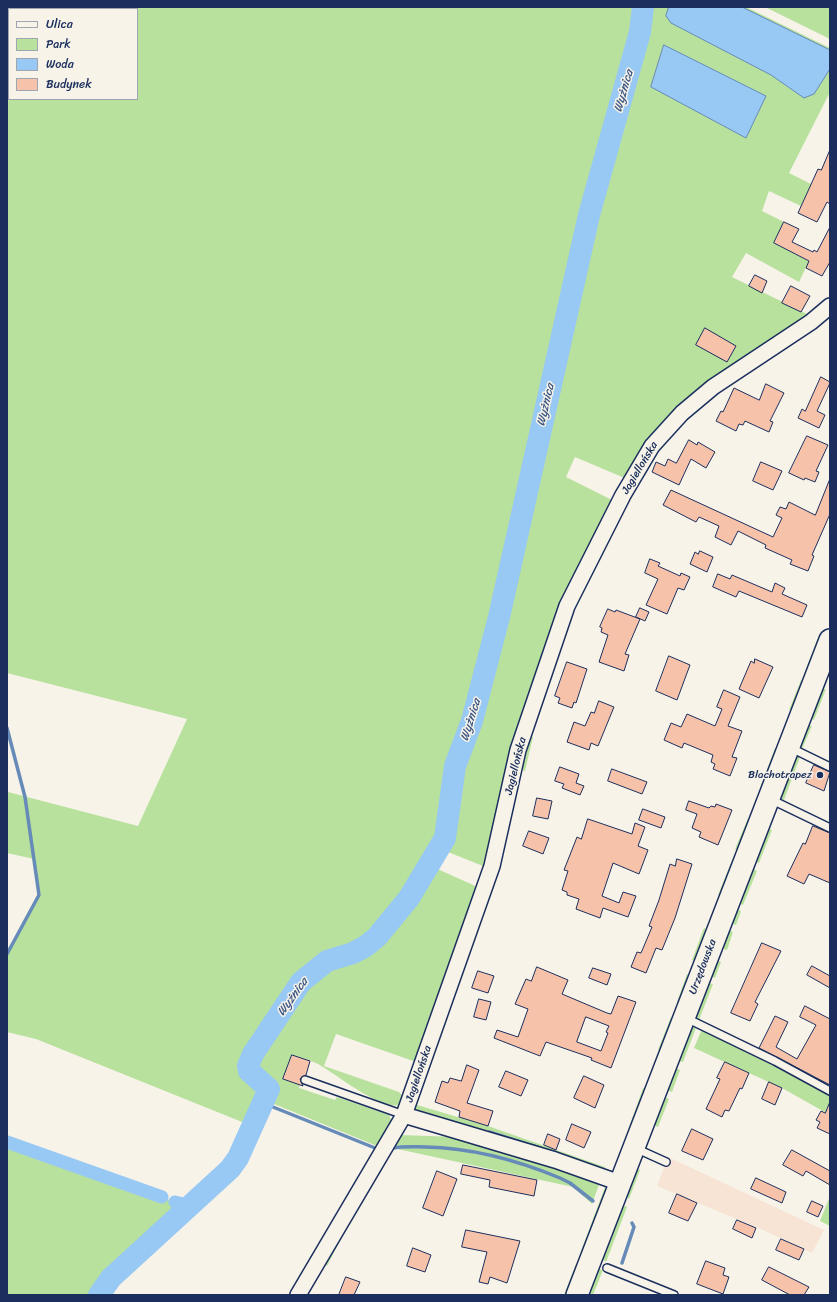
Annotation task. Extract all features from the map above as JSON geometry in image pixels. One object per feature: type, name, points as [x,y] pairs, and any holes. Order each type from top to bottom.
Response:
[{"type":"street","name":"Jagiellońska","points":[[298,1295],[404,1115],[492,866],[518,750],[567,606],[605,529],[652,446],[671,424],[713,387],[811,322],[830,306]]},
{"type":"street","name":"Urzędowska","points":[[577,1295],[830,640]]},
{"type":"street","points":[[404,1115],[555,1160],[620,1183]]},
{"type":"lane","points":[[789,747],[830,767]]},
{"type":"lane","points":[[768,798],[830,828]]},
{"type":"lane","points":[[684,1017],[775,1061],[830,1091]]},
{"type":"lane","points":[[305,1080],[404,1115]]},
{"type":"lane","points":[[634,1147],[666,1162]]},
{"type":"lane","points":[[607,1268],[674,1295]]},
{"type":"shaded area","points":[[668,1157],[824,1230],[812,1253],[761,1229],[657,1186]]},
{"type":"green space","points":[[7,7],[746,7],[830,48],[830,92],[789,173],[811,184],[801,206],[769,191],[762,211],[784,222],[774,243],[809,261],[799,282],[746,253],[732,277],[811,316],[672,413],[658,429],[627,479],[575,457],[566,477],[614,501],[570,589],[488,868],[443,850],[433,867],[482,889],[419,1063],[336,1034],[324,1066],[399,1092],[404,1098],[401,1105],[392,1105],[370,1097],[318,1064],[292,1055],[283,1079],[300,1085],[299,1088],[335,1100],[337,1097],[389,1115],[393,1124],[382,1148],[269,1102],[257,1128],[36,1039],[7,1032],[7,954],[39,895],[34,859],[7,853],[8,792],[138,826],[187,719],[7,673]]},
{"type":"green space","points":[[765,7],[830,7],[830,39]]},
{"type":"green space","points":[[819,635],[821,638],[807,673],[804,674]]},
{"type":"green space","points":[[801,680],[803,683],[792,709],[789,710]]},
{"type":"green space","points":[[821,689],[826,689],[814,720],[810,718]]},
{"type":"green space","points":[[808,725],[812,726],[802,749],[799,745]]},
{"type":"green space","points":[[531,736],[533,737],[525,771],[522,770]]},
{"type":"green space","points":[[775,748],[777,750],[762,788],[760,788]]},
{"type":"green space","points":[[797,755],[800,757],[784,800],[780,798]]},
{"type":"green space","points":[[748,818],[750,821],[737,850],[735,849]]},
{"type":"green space","points":[[767,829],[772,830],[759,863],[755,861]]},
{"type":"green space","points":[[733,858],[735,860],[721,894],[718,895]]},
{"type":"green space","points":[[752,868],[757,871],[743,905],[738,903]]},
{"type":"green space","points":[[736,909],[741,911],[736,925],[731,923]]},
{"type":"green space","points":[[704,928],[707,930],[694,961],[692,960]]},
{"type":"green space","points":[[728,930],[733,932],[727,950],[721,948]]},
{"type":"green space","points":[[716,960],[721,962],[715,978],[710,976]]},
{"type":"green space","points":[[687,974],[690,976],[680,1001],[677,1002]]},
{"type":"green space","points":[[708,983],[713,984],[699,1020],[694,1018]]},
{"type":"green space","points":[[671,1017],[674,1019],[661,1049],[658,1050]]},
{"type":"green space","points":[[691,1026],[696,1028],[683,1062],[678,1061]]},
{"type":"green space","points":[[702,1029],[830,1095],[830,1115],[782,1088],[694,1048]]},
{"type":"green space","points":[[675,1068],[680,1070],[672,1092],[666,1090]]},
{"type":"green space","points":[[424,1080],[417,1105],[488,1126],[605,1167],[604,1172],[415,1112],[414,1107]]},
{"type":"green space","points":[[643,1088],[646,1089],[630,1130],[628,1130]]},
{"type":"green space","points":[[664,1097],[669,1099],[658,1127],[653,1125]]},
{"type":"green space","points":[[401,1135],[456,1137],[478,1142],[600,1182],[592,1204],[573,1187],[393,1148],[358,1206],[327,1266],[323,1262],[398,1137]]},
{"type":"green space","points":[[7,1142],[186,1205],[105,1279],[93,1295],[7,1295]]},
{"type":"green space","points":[[636,1168],[640,1170],[629,1199],[626,1195]]},
{"type":"green space","points":[[605,1187],[606,1190],[585,1251],[582,1252],[581,1251]]},
{"type":"green space","points":[[830,1196],[830,1226],[820,1221]]},
{"type":"green space","points":[[622,1205],[627,1207],[606,1262],[602,1259]]},
{"type":"green space","points":[[576,1264],[578,1265],[567,1295],[564,1295]]},
{"type":"green space","points":[[599,1269],[603,1270],[593,1295],[587,1295],[597,1271]]},
{"type":"water","points":[[669,7],[742,7],[830,50],[830,69],[814,94],[804,98],[771,75],[671,23],[666,16]]},
{"type":"water","points":[[664,45],[766,96],[746,138],[651,87]]},
{"type":"building","points":[[830,150],[830,204],[827,202],[817,222],[798,213],[818,169],[821,170]]},
{"type":"building","points":[[784,222],[799,229],[792,242],[813,252],[814,250],[817,252],[830,227],[830,262],[822,276],[806,268],[809,261],[774,243]]},
{"type":"building","points":[[755,275],[767,281],[762,293],[749,286]]},
{"type":"building","points":[[791,286],[810,296],[801,312],[782,303]]},
{"type":"building","points":[[705,328],[736,346],[727,362],[696,345]]},
{"type":"building","points":[[821,377],[830,383],[817,411],[825,415],[819,428],[798,418],[802,409],[805,411]]},
{"type":"building","points":[[766,384],[784,393],[770,421],[773,422],[769,432],[745,421],[743,425],[739,424],[736,431],[716,421],[721,411],[723,412],[734,388],[759,400]]},
{"type":"building","points":[[807,436],[828,445],[816,471],[819,472],[815,482],[805,478],[804,480],[789,473]]},
{"type":"building","points":[[689,440],[697,445],[698,442],[715,452],[706,468],[691,459],[679,485],[652,472],[656,462],[665,466],[668,459],[676,463]]},
{"type":"building","points":[[761,462],[782,471],[773,490],[753,481]]},
{"type":"building","points":[[830,479],[830,514],[812,555],[814,556],[808,571],[790,564],[792,560],[765,548],[766,545],[738,531],[731,545],[715,537],[719,526],[699,517],[696,522],[663,505],[671,490],[773,537],[782,518],[776,515],[780,507],[786,509],[789,502],[815,515]]},
{"type":"building","points":[[700,551],[713,557],[707,572],[690,564],[695,552],[698,554]]},
{"type":"building","points":[[650,559],[660,563],[658,566],[680,576],[681,573],[690,577],[684,590],[678,588],[667,614],[646,605],[658,579],[645,573]]},
{"type":"building","points":[[718,574],[730,579],[732,575],[772,592],[775,583],[785,588],[782,594],[807,605],[802,617],[739,591],[736,597],[713,587]]},
{"type":"building","points":[[640,608],[649,612],[645,621],[636,617]]},
{"type":"building","points":[[608,609],[615,612],[616,610],[640,619],[625,654],[629,655],[624,671],[599,662],[608,635],[601,632],[602,628],[600,627]]},
{"type":"building","points":[[669,656],[690,665],[677,700],[656,691]]},
{"type":"building","points":[[755,659],[773,667],[759,698],[739,689],[751,661],[754,663]]},
{"type":"building","points":[[567,662],[587,669],[576,703],[574,702],[572,708],[558,703],[560,698],[555,696]]},
{"type":"building","points":[[724,690],[740,697],[728,726],[742,731],[732,757],[737,758],[730,776],[713,769],[715,764],[711,762],[713,755],[684,743],[682,748],[664,740],[671,723],[681,727],[687,714],[715,726],[722,709],[717,707]]},
{"type":"building","points":[[599,701],[614,707],[598,746],[591,743],[589,750],[567,742],[574,722],[585,726],[591,712],[594,713]]},
{"type":"building","name":"Blachotrapez","points":[[814,765],[830,772],[824,791],[806,783]]},
{"type":"building","points":[[560,767],[579,774],[576,783],[584,786],[580,795],[562,788],[564,784],[555,781]]},
{"type":"building","points":[[612,769],[647,782],[642,794],[608,781]]},
{"type":"building","points":[[537,798],[552,801],[548,819],[533,816]]},
{"type":"building","points":[[689,801],[709,808],[711,806],[715,807],[716,804],[732,810],[718,845],[699,837],[701,832],[692,828],[697,814],[686,810]]},
{"type":"building","points":[[643,809],[665,817],[661,828],[639,820]]},
{"type":"building","points":[[588,819],[632,834],[635,823],[645,827],[638,846],[648,850],[639,874],[613,863],[602,896],[619,903],[623,892],[636,896],[628,917],[603,908],[600,918],[576,909],[579,899],[567,895],[567,892],[562,890],[568,871],[564,870],[577,837],[581,839]]},
{"type":"building","points":[[813,826],[830,833],[830,883],[809,874],[804,884],[787,876],[803,843],[805,844]]},
{"type":"building","points":[[529,831],[549,838],[543,854],[523,846]]},
{"type":"building","points":[[677,859],[692,864],[675,918],[662,950],[656,948],[646,973],[631,967],[637,952],[641,953],[652,927],[649,926],[670,864],[675,866]]},
{"type":"building","points":[[762,943],[781,951],[755,1002],[758,1004],[750,1021],[731,1013]]},
{"type":"building","points":[[812,966],[830,976],[830,988],[807,975]]},
{"type":"building","points":[[537,967],[568,980],[562,994],[611,1014],[618,996],[636,1002],[611,1068],[591,1060],[592,1058],[546,1042],[540,1056],[494,1038],[497,1030],[518,1037],[528,1009],[515,1004],[526,979],[531,981]],"holes":[[[586,1017],[609,1026],[601,1051],[577,1042]]]},
{"type":"building","points":[[593,968],[611,974],[607,985],[589,978]]},
{"type":"building","points":[[478,971],[494,976],[488,993],[472,988]]},
{"type":"building","points":[[479,999],[491,1002],[486,1020],[474,1017]]},
{"type":"building","points":[[805,1006],[830,1019],[830,1085],[759,1048],[775,1016],[788,1022],[776,1047],[797,1059],[816,1025],[800,1017]]},
{"type":"building","points":[[292,1055],[310,1061],[306,1075],[300,1079],[303,1086],[283,1079]]},
{"type":"building","points":[[725,1062],[749,1073],[742,1089],[740,1088],[729,1111],[725,1110],[722,1117],[706,1109],[720,1079],[717,1078]]},
{"type":"building","points":[[467,1065],[479,1070],[467,1103],[493,1111],[488,1126],[459,1117],[460,1111],[435,1102],[442,1081],[448,1083],[450,1078],[461,1081]]},
{"type":"building","points":[[506,1071],[528,1080],[521,1096],[499,1087]]},
{"type":"building","points":[[584,1076],[604,1085],[595,1108],[574,1098]]},
{"type":"building","points":[[769,1082],[782,1088],[775,1105],[762,1099]]},
{"type":"building","points":[[830,1102],[830,1134],[817,1128],[820,1122],[816,1120],[821,1111],[825,1113]]},
{"type":"building","points":[[572,1124],[591,1132],[584,1148],[566,1140]]},
{"type":"building","points":[[692,1129],[713,1139],[703,1160],[682,1151]]},
{"type":"building","points":[[548,1134],[560,1139],[556,1150],[544,1145]]},
{"type":"building","points":[[792,1150],[830,1171],[830,1185],[806,1171],[803,1176],[783,1165]]},
{"type":"building","points":[[463,1165],[537,1180],[534,1196],[489,1187],[490,1180],[461,1174]]},
{"type":"building","points":[[437,1171],[457,1179],[443,1216],[423,1208]]},
{"type":"building","points":[[756,1178],[786,1192],[782,1203],[751,1189]]},
{"type":"building","points":[[677,1194],[697,1203],[688,1221],[669,1213]]},
{"type":"building","points":[[812,1201],[823,1206],[818,1217],[807,1212]]},
{"type":"building","points":[[737,1220],[756,1228],[752,1238],[733,1229]]},
{"type":"building","points":[[466,1230],[520,1241],[507,1283],[490,1277],[488,1284],[479,1282],[487,1252],[462,1247]]},
{"type":"building","points":[[781,1239],[804,1249],[799,1260],[776,1250]]},
{"type":"building","points":[[413,1248],[431,1255],[425,1272],[407,1266]]},
{"type":"building","points":[[706,1261],[725,1268],[723,1275],[729,1277],[723,1294],[697,1284]]},
{"type":"building","points":[[769,1267],[809,1287],[804,1295],[790,1295],[762,1280]]},
{"type":"building","points":[[346,1277],[360,1282],[354,1295],[339,1295]]},
{"type":"waterway","name":"Wyżnica","points":[[99,1295],[111,1278],[230,1169],[238,1158],[269,1089],[249,1071],[248,1066],[253,1054],[301,982],[327,961],[353,953],[366,946],[377,937],[409,898],[445,838],[455,766],[472,721],[499,617],[589,215],[640,32],[643,7]]},
{"type":"waterway","points":[[7,728],[25,797],[39,895],[7,954]]},
{"type":"waterway","points":[[263,1103],[380,1150]]},
{"type":"waterway","points":[[489,1132],[540,1148]]},
{"type":"waterway","points":[[7,1142],[162,1197]]},
{"type":"waterway","points":[[393,1148],[443,1148],[494,1156],[528,1166],[560,1178],[570,1183],[593,1201]]},
{"type":"waterway","points":[[175,1202],[190,1206]]},
{"type":"waterway","points":[[622,1263],[634,1227],[632,1223]]},
{"type":"place","name":"Blachotrapez","points":[[820,775]]}]
